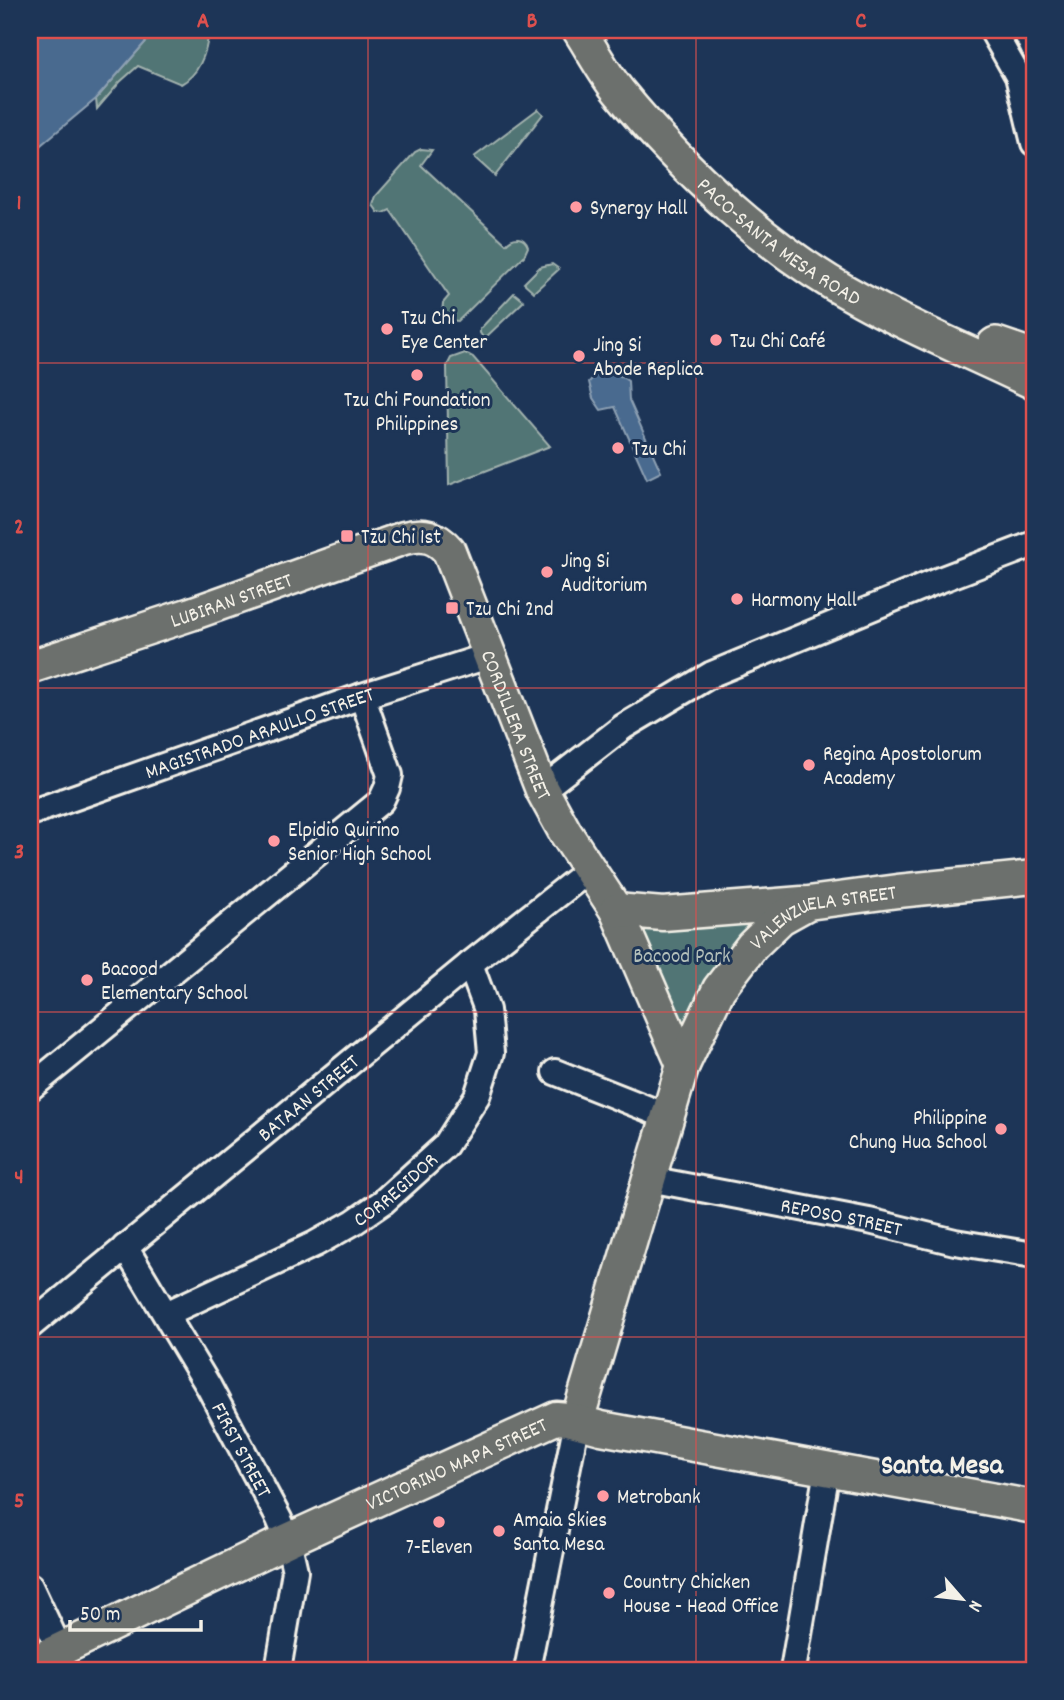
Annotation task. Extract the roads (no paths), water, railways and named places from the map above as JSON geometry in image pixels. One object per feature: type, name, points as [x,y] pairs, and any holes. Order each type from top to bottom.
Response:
[{"type":"main road","name":"PACO-SANTA MESA ROAD","points":[[579,30],[618,91],[667,144],[725,204],[792,258],[861,300],[1021,366]]},
{"type":"main road","name":"CORDILLERA STREET","points":[[431,536],[449,551],[542,790],[615,910]]},
{"type":"main road","name":"LUBIRAN STREET","points":[[30,667],[191,614],[404,538],[431,536]]},
{"type":"main road","name":"VALENZUELA STREET","points":[[577,1421],[683,1065],[710,1005],[736,965],[767,929],[808,903],[1034,877]]},
{"type":"main road","points":[[683,1065],[615,910],[663,914],[808,903]]},
{"type":"main road","name":"VICTORINO MAPA STREET","points":[[30,1664],[62,1660],[288,1541],[548,1421],[562,1418],[1034,1507]]},
{"type":"street","points":[[992,30],[1018,76],[1034,143]]},
{"type":"street","points":[[1024,30],[1034,49]]},
{"type":"street","points":[[542,790],[623,727],[712,674],[1034,544]]},
{"type":"street","name":"MAGISTRADO ARAULLO STREET","points":[[30,813],[362,696],[491,655]]},
{"type":"street","points":[[30,1088],[381,801],[390,775],[362,696]]},
{"type":"street","name":"BATAAN STREET","points":[[30,1326],[470,964],[589,870]]},
{"type":"street","name":"CORREGIDOR","points":[[166,1314],[315,1244],[354,1222],[383,1202],[445,1146],[463,1122],[477,1096],[491,1053],[487,1010],[470,964]]},
{"type":"street","points":[[555,1072],[666,1116]]},
{"type":"street","name":"REPOSO STREET","points":[[649,1179],[1034,1255]]},
{"type":"street","name":"FIRST STREET","points":[[125,1247],[215,1399],[288,1541],[295,1571],[278,1670]]},
{"type":"street","points":[[527,1670],[577,1421]]},
{"type":"street","points":[[793,1670],[827,1470]]},
{"type":"street","points":[[30,1587],[62,1660]]},
{"type":"water","points":[[30,30],[156,30],[96,99],[30,154]]},
{"type":"water","points":[[601,369],[614,372],[628,381],[629,400],[661,472],[647,479],[615,407],[601,410],[593,398],[589,382]]},
{"type":"place","name":"Synergy Hall","points":[[576,207]]},
{"type":"place","name":"Tzu Chi Eye Center","points":[[387,329]]},
{"type":"place","name":"Tzu Chi Café","points":[[716,340]]},
{"type":"place","name":"Jing Si Abode Replica","points":[[579,356]]},
{"type":"place","name":"Tzu Chi Foundation Philippines","points":[[417,375]]},
{"type":"place","name":"Tzu Chi","points":[[618,448]]},
{"type":"place","name":"Tzu Chi 1st","points":[[347,536]]},
{"type":"place","name":"Jing Si Auditorium","points":[[547,572]]},
{"type":"place","name":"Harmony Hall","points":[[737,599]]},
{"type":"place","name":"Tzu Chi 2nd","points":[[452,608]]},
{"type":"place","name":"Regina Apostolorum Academy","points":[[809,765]]},
{"type":"place","name":"Elpidio Quirino Senior High School","points":[[274,841]]},
{"type":"place","name":"Bacood Elementary School","points":[[87,980]]},
{"type":"place","name":"Philippine Chung Hua School","points":[[1001,1129]]},
{"type":"place","name":"Metrobank","points":[[603,1496]]},
{"type":"place","name":"7-Eleven","points":[[439,1522]]},
{"type":"place","name":"Amaia Skies Santa Mesa","points":[[499,1531]]},
{"type":"place","name":"Country Chicken House - Head Office","points":[[609,1593]]},
{"type":"district","name":"Santa Mesa","points":[[942,1463]]},
{"type":"park label","name":"Bacood Park","points":[[682,955]]}]
